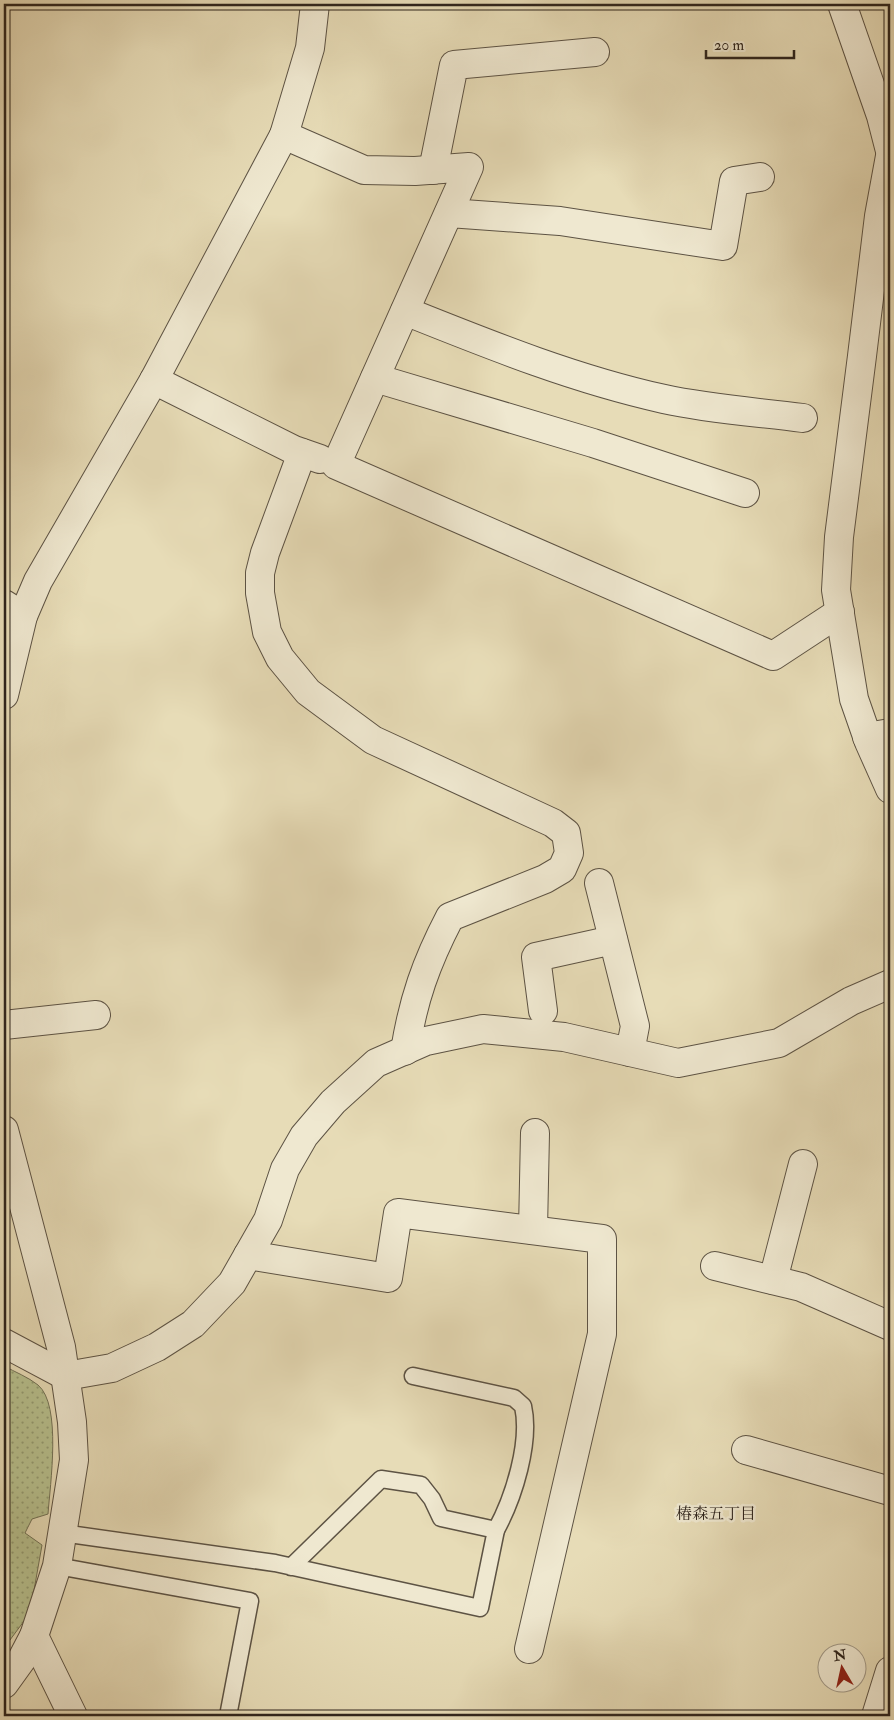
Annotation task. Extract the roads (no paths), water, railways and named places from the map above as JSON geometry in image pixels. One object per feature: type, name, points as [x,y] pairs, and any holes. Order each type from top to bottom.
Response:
[{"type":"street","points":[[4,695],[13,610],[38,581],[154,380],[284,136],[310,48],[315,4]]},
{"type":"street","points":[[842,4],[881,116],[890,151]]},
{"type":"street","points":[[433,170],[454,65],[595,52]]},
{"type":"street","points":[[284,136],[364,170],[433,170],[469,167],[336,464]]},
{"type":"street","points":[[890,156],[879,216],[839,537],[836,590],[854,699],[878,735],[890,789]]},
{"type":"street","points":[[448,212],[560,221],[723,246],[734,181],[760,177]]},
{"type":"street","points":[[405,311],[512,354],[583,378],[665,399],[803,418]]},
{"type":"street","points":[[374,378],[593,443],[745,493]]},
{"type":"street","points":[[154,380],[302,453],[336,464],[773,656],[840,612]]},
{"type":"street","points":[[302,453],[265,553],[260,573],[260,593],[267,632],[280,658],[308,692],[373,740],[553,823],[566,833],[569,853],[562,870],[545,879],[450,917],[429,958],[411,1014],[406,1051]]},
{"type":"street","points":[[599,883],[635,1026],[630,1052]]},
{"type":"street","points":[[543,1011],[536,957],[613,940]]},
{"type":"street","points":[[4,1343],[66,1376],[112,1368],[157,1347],[193,1324],[232,1282],[248,1255],[268,1220],[285,1169],[304,1136],[333,1102],[376,1063],[426,1041],[482,1029],[564,1037],[678,1063],[779,1043],[851,1001],[890,984]]},
{"type":"street","points":[[4,1025],[96,1015]]},
{"type":"street","points":[[4,1130],[10,1186],[61,1347],[66,1376],[74,1460],[57,1566],[34,1636],[22,1659],[4,1684]]},
{"type":"street","points":[[533,1230],[535,1133]]},
{"type":"street","points":[[773,1280],[803,1164]]},
{"type":"street","points":[[248,1255],[388,1278],[398,1213],[602,1240],[602,1325],[600,1344],[529,1649]]},
{"type":"street","points":[[715,1266],[801,1287],[890,1326]]},
{"type":"street","points":[[746,1450],[890,1491]]},
{"type":"street","points":[[34,1636],[73,1716]]},
{"type":"street","points":[[876,1716],[890,1671]]},
{"type":"lane","points":[[62,1533],[292,1566],[480,1608],[496,1530],[508,1508],[523,1450],[527,1423],[523,1406],[514,1398],[413,1376]]},
{"type":"lane","points":[[292,1566],[381,1479],[421,1485],[432,1499],[441,1518],[496,1530]]},
{"type":"lane","points":[[57,1566],[250,1601],[228,1716]]},
{"type":"district","name":"椿森五丁目","points":[[716,1514]]}]
